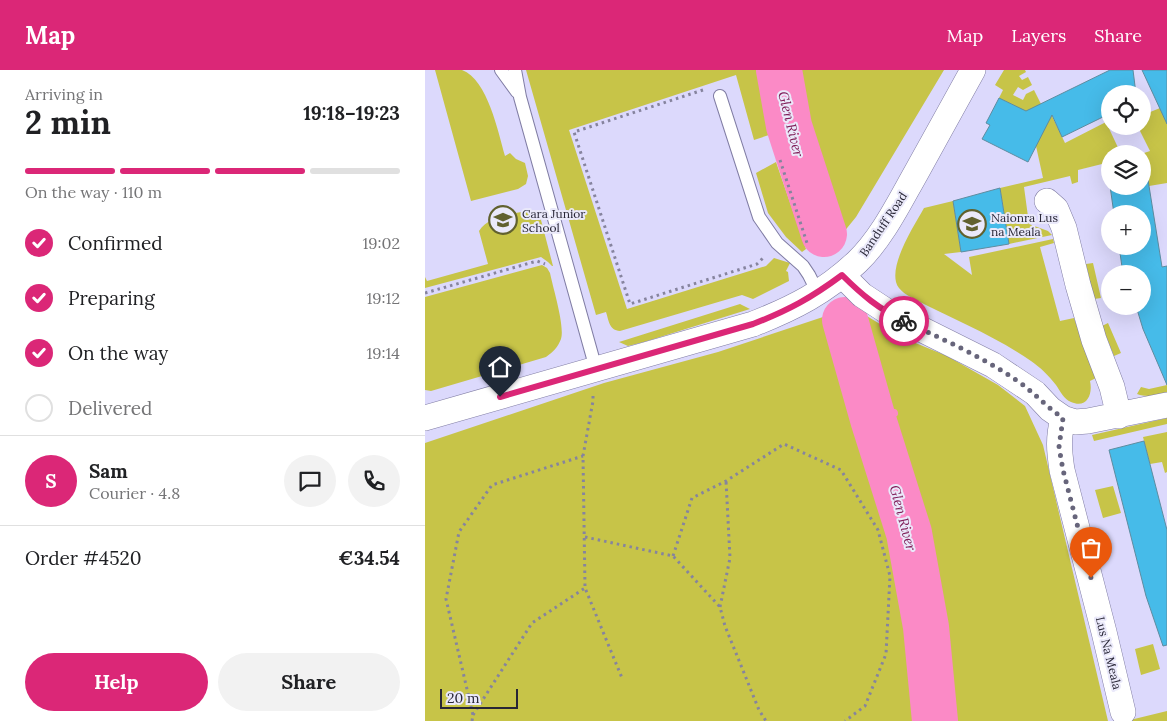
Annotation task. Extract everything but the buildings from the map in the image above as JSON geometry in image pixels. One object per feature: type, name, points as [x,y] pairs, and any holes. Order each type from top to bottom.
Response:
[{"type":"street","name":"Banduff Road","points":[[425,418],[753,324],[788,310],[818,294],[859,260],[875,239],[902,197],[973,70]]},
{"type":"street","points":[[1047,201],[1056,209],[1064,228],[1078,285],[1112,387],[1119,416]]},
{"type":"street","points":[[842,275],[862,295],[891,314],[993,365],[1035,393],[1050,409],[1063,418],[1075,422],[1119,416],[1167,405]]},
{"type":"street","name":"Lus Na Meala","points":[[1063,418],[1059,447],[1063,470],[1107,641],[1123,712]]},
{"type":"lane","points":[[501,70],[520,97]]},
{"type":"lane","points":[[515,70],[520,97],[592,370]]},
{"type":"lane","points":[[720,96],[759,217],[777,243],[803,266],[818,294]]},
{"type":"path","points":[[720,96],[703,90],[574,132],[630,304],[757,264],[777,243]]},
{"type":"path","points":[[780,160],[809,247]]},
{"type":"path","points":[[425,293],[537,262],[543,262],[550,267]]},
{"type":"path","points":[[592,370],[593,401],[583,456],[585,588],[622,678]]},
{"type":"path","points":[[673,556],[693,498],[726,481],[785,444],[841,470],[878,530],[891,576],[887,654],[865,706],[845,721]]},
{"type":"path","points":[[472,721],[473,715],[446,599],[459,532],[492,485],[583,456]]},
{"type":"path","points":[[719,607],[730,558],[726,481]]},
{"type":"path","points":[[585,537],[673,556],[719,607],[759,710],[766,721]]},
{"type":"path","points":[[473,715],[531,623],[585,588]]},
{"type":"shaded area","points":[[435,70],[462,70],[479,84],[491,108],[505,156],[510,153],[516,159],[525,163],[528,176],[526,184],[518,189],[471,201]]},
{"type":"shaded area","points":[[526,70],[944,70],[856,217],[839,238],[819,239],[808,237],[775,133],[754,140],[736,75],[569,130],[627,309],[766,266],[774,258],[790,263],[786,271],[788,272],[789,281],[753,299],[742,295],[620,331],[612,327],[606,312],[596,315]]},
{"type":"shaded area","points":[[1004,70],[1025,70],[1026,72],[1019,76],[1022,80],[1028,77],[1032,85],[1023,90],[1018,87],[1013,95],[1023,100],[1026,94],[1034,90],[1046,114],[1050,112],[1065,143],[1101,125],[1101,135],[1112,135],[1117,145],[1101,145],[1101,164],[1078,170],[1078,182],[1072,184],[1070,176],[1024,187],[1029,224],[1048,231],[1052,235],[1009,244],[1000,188],[1043,178],[1032,115],[999,98],[1003,90],[995,85]]},
{"type":"shaded area","points":[[1160,108],[1167,124],[1167,183],[1151,186],[1151,145],[1147,145],[1142,135],[1151,135],[1151,112]]},
{"type":"shaded area","points":[[776,162],[806,249],[802,252],[786,237],[768,213],[756,173]]},
{"type":"shaded area","points":[[953,201],[961,252],[944,254],[972,275],[969,257],[1053,239],[1054,243],[1040,247],[1060,321],[1074,318],[1096,378],[1090,381],[1091,391],[1085,402],[1077,404],[1069,401],[1062,395],[1048,375],[1031,361],[989,336],[916,300],[904,293],[897,285],[895,274],[900,254],[924,208]]},
{"type":"shaded area","points":[[531,211],[537,214],[541,220],[553,266],[541,257],[425,288],[425,277],[427,281],[488,264],[479,231],[483,226],[495,218]]},
{"type":"shaded area","points":[[1093,263],[1101,298],[1094,299],[1086,264]]},
{"type":"shaded area","points":[[542,265],[550,273],[560,316],[562,333],[555,349],[546,357],[431,391],[425,390],[425,297]]},
{"type":"shaded area","points":[[740,304],[750,309],[644,342],[628,346],[619,342]]},
{"type":"shaded area","points":[[851,310],[862,313],[901,337],[947,356],[998,385],[1025,406],[1043,445],[1108,721],[425,721],[425,443],[604,383],[718,352],[835,313]]},
{"type":"shaded area","points":[[1108,323],[1121,353],[1114,356],[1102,326]]},
{"type":"shaded area","points":[[1167,385],[1167,393],[1148,396],[1137,394],[1141,387],[1149,389]]},
{"type":"shaded area","points":[[1167,418],[1167,424],[1094,441],[1092,435]]},
{"type":"shaded area","points":[[1167,432],[1167,472],[1165,473],[1162,462],[1150,464],[1143,437]]},
{"type":"shaded area","points":[[1113,486],[1121,513],[1103,518],[1095,490]]},
{"type":"shaded area","points":[[1153,644],[1160,669],[1141,675],[1135,649]]},
{"type":"shaded area","points":[[1167,711],[1167,721],[1126,721]]},
{"type":"waterway","name":"Glen River","points":[[779,70],[789,126],[824,234]]},
{"type":"waterway","name":"Glen River","points":[[845,320],[873,419],[909,533],[926,627],[935,721]]},
{"type":"waterway","points":[[873,419],[894,413]]},
{"type":"way so far","points":[[904,321],[993,365],[1035,393],[1050,409],[1063,418],[1059,433],[1059,447],[1063,470],[1091,578]]},
{"type":"place","name":"Cara Junior School","points":[[503,220]]},
{"type":"place","name":"Naionra Lus na Meala","points":[[972,224]]},
{"type":"route","points":[[500,397],[753,324],[788,310],[818,294],[842,275],[862,295],[904,321]]}]
